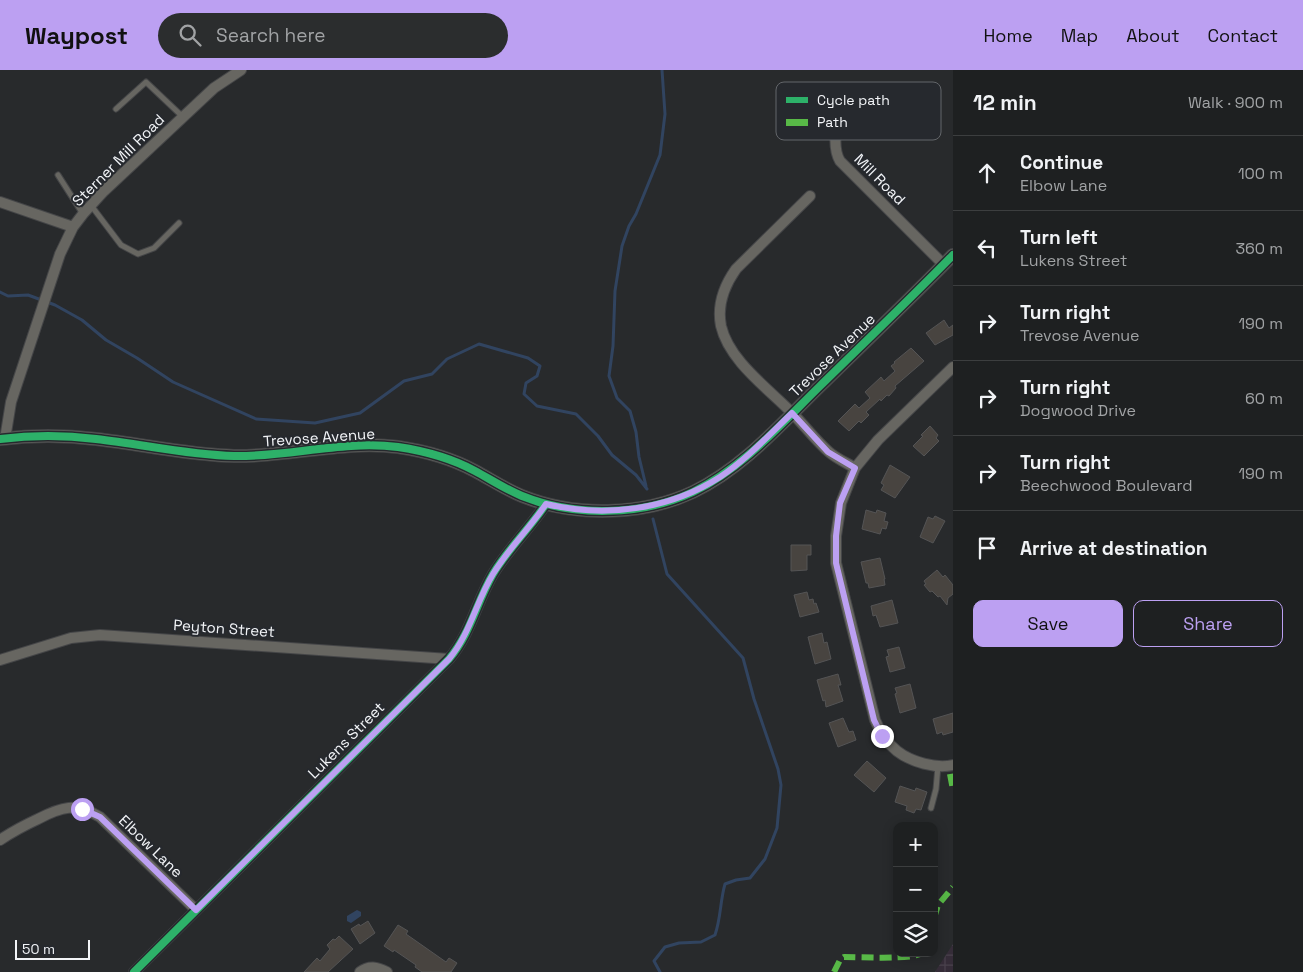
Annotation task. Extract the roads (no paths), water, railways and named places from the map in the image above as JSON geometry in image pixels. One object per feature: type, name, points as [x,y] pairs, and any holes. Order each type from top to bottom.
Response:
[{"type":"street","name":"Sterner Mill Road","points":[[2,439],[11,402],[60,254],[73,227],[90,204],[214,88],[241,70]]},
{"type":"street","name":"Mill Road","points":[[835,140],[837,156],[840,161],[949,260]]},
{"type":"street","points":[[810,196],[736,269],[724,291],[720,315],[722,327],[732,351],[828,452],[855,468]]},
{"type":"street","points":[[0,202],[73,227]]},
{"type":"street","name":"Trevose Avenue","points":[[2,439],[36,436],[74,437],[200,454],[236,456],[262,456],[350,446],[395,447],[427,453],[458,463],[519,495],[546,504],[570,509],[608,511],[660,504],[693,492],[722,475],[758,446],[949,260]]},
{"type":"street","points":[[953,367],[878,440],[855,468],[840,503],[836,536],[836,563],[874,720],[882,736],[898,752],[914,760],[938,766],[953,765]]},
{"type":"street","name":"Lukens Street","points":[[134,972],[449,659],[465,637],[481,596],[493,574],[546,504]]},
{"type":"street","name":"Peyton Street","points":[[0,660],[71,638],[100,635],[449,659]]},
{"type":"street","name":"Elbow Lane","points":[[0,840],[54,811],[73,807],[92,812],[100,817],[196,910]]},
{"type":"street","points":[[360,972],[368,967],[374,967],[387,972]]},
{"type":"lane","points":[[116,110],[146,82],[183,117]]},
{"type":"lane","points":[[58,175],[83,214]]},
{"type":"lane","points":[[90,204],[121,245],[138,254],[154,248],[179,223]]},
{"type":"lane","points":[[931,808],[936,789],[938,766]]},
{"type":"water","points":[[357,910],[361,912],[361,916],[351,923],[347,921],[347,916]]},
{"type":"waterway","points":[[646,486],[630,411],[617,398],[609,376],[613,346],[615,291],[622,246],[660,155],[665,114],[662,70]]},
{"type":"waterway","points":[[0,292],[8,296],[28,295],[55,305],[82,320],[106,340],[173,382],[256,419],[315,423],[360,413],[404,381],[432,374],[447,359],[479,344],[528,358],[540,366],[537,376],[526,383],[524,394],[537,406],[576,414],[598,436],[612,455],[636,475],[647,489]]},
{"type":"waterway","points":[[653,519],[667,574],[743,658],[754,699],[778,769],[781,785],[777,828],[765,859],[750,878],[725,884],[715,935],[701,942],[679,943],[665,947],[654,961],[660,972]]}]
